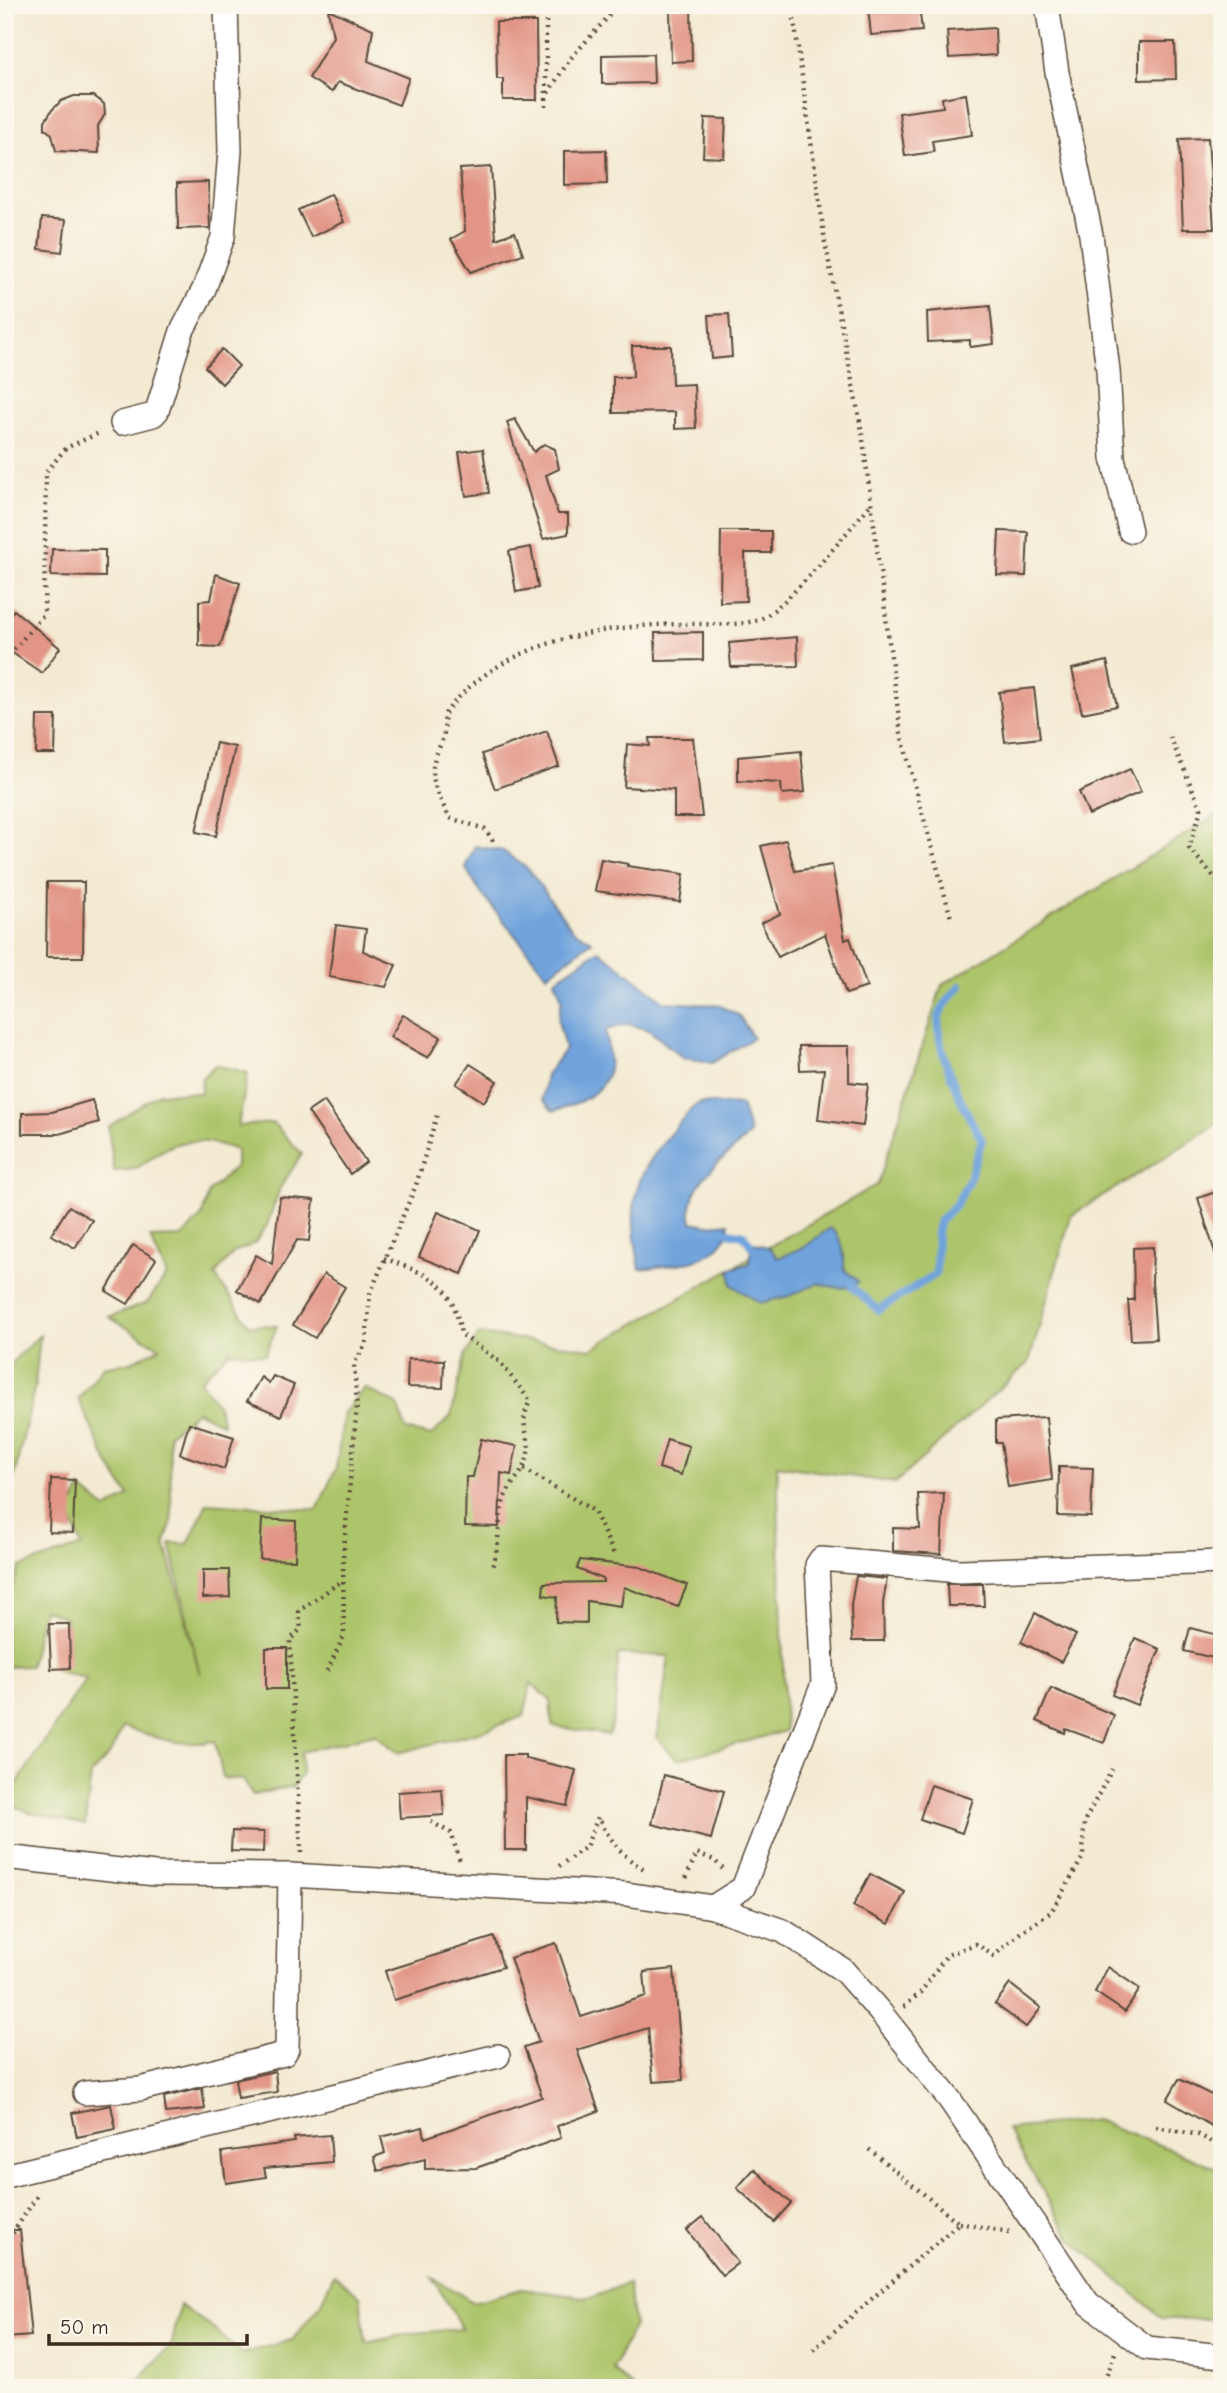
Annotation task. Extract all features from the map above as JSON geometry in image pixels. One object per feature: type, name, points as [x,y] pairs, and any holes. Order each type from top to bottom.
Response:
[{"type":"street","points":[[122,422],[153,415],[156,411],[182,331],[204,289],[223,237],[230,151],[226,5]]},
{"type":"street","points":[[1047,5],[1057,72],[1091,235],[1108,370],[1113,458],[1130,531]]},
{"type":"street","points":[[713,1907],[743,1888],[823,1684],[817,1565],[821,1559],[960,1571],[1222,1562]]},
{"type":"street","points":[[5,1857],[155,1874],[296,1875],[527,1888],[665,1900],[713,1907],[783,1931],[843,1970],[888,2022],[950,2100],[1087,2303],[1147,2348],[1222,2357]]},
{"type":"street","points":[[85,2093],[140,2089],[285,2054],[288,2049],[296,1875]]},
{"type":"street","points":[[5,2176],[498,2056]]},
{"type":"path","points":[[546,5],[546,107]]},
{"type":"path","points":[[548,93],[570,59],[619,5]]},
{"type":"path","points":[[792,5],[825,242],[862,432],[901,734],[951,918]]},
{"type":"path","points":[[5,660],[44,614],[46,472],[66,448],[122,422]]},
{"type":"path","points":[[493,841],[485,829],[450,818],[440,801],[432,773],[435,758],[446,736],[444,715],[457,697],[489,671],[553,641],[622,626],[757,621],[788,597],[872,503]]},
{"type":"path","points":[[1170,737],[1201,809],[1189,848],[1222,886]]},
{"type":"path","points":[[327,1671],[344,1636],[343,1580],[357,1406],[354,1364],[366,1344],[370,1294],[416,1185],[438,1112]]},
{"type":"path","points":[[384,1258],[437,1280],[457,1307],[461,1334],[500,1362],[530,1401],[522,1418],[529,1450],[524,1469],[504,1498],[499,1549],[492,1567]]},
{"type":"path","points":[[524,1469],[594,1511],[614,1554]]},
{"type":"path","points":[[296,1875],[290,1640],[301,1629],[299,1611],[343,1580]]},
{"type":"path","points":[[888,2022],[921,1992],[947,1955],[976,1944],[995,1956],[1020,1933],[1051,1912],[1083,1857],[1083,1822],[1112,1769]]},
{"type":"path","points":[[527,1888],[586,1847],[598,1817],[609,1838],[631,1862],[664,1880],[665,1900]]},
{"type":"path","points":[[431,1822],[451,1833],[468,1885]]},
{"type":"path","points":[[665,1900],[697,1853],[714,1860],[743,1888]]},
{"type":"path","points":[[1156,2127],[1199,2134],[1222,2147]]},
{"type":"path","points":[[865,2146],[959,2223],[1042,2237]]},
{"type":"path","points":[[5,2245],[58,2164]]},
{"type":"path","points":[[813,2350],[959,2223]]},
{"type":"path","points":[[1102,2388],[1124,2331]]},
{"type":"green space","points":[[1222,812],[1222,1121],[1071,1216],[1029,1362],[895,1483],[777,1465],[785,1731],[677,1760],[657,1738],[669,1656],[618,1654],[615,1711],[609,1735],[552,1726],[550,1700],[531,1683],[524,1716],[482,1731],[398,1753],[375,1734],[301,1752],[302,1774],[294,1786],[252,1795],[244,1780],[223,1778],[215,1741],[179,1742],[123,1727],[110,1754],[91,1774],[85,1825],[29,1812],[5,1802],[86,1678],[56,1671],[66,1618],[43,1609],[30,1666],[5,1667],[5,1607],[20,1567],[82,1546],[69,1514],[81,1488],[106,1509],[129,1496],[107,1461],[78,1399],[103,1367],[131,1362],[160,1348],[109,1317],[147,1303],[167,1275],[150,1238],[182,1237],[202,1216],[209,1192],[236,1166],[236,1150],[193,1141],[175,1144],[138,1167],[114,1171],[108,1127],[159,1093],[201,1093],[202,1078],[215,1065],[248,1073],[238,1126],[273,1123],[302,1154],[280,1188],[267,1225],[254,1244],[234,1252],[215,1275],[249,1325],[277,1326],[265,1355],[230,1351],[200,1380],[218,1406],[223,1424],[197,1411],[169,1434],[172,1521],[165,1542],[200,1675],[170,1543],[188,1544],[207,1503],[317,1510],[336,1468],[344,1413],[364,1388],[397,1404],[406,1430],[431,1436],[451,1416],[465,1356],[479,1334],[591,1349],[878,1184],[942,985]]},
{"type":"green space","points":[[40,1335],[35,1385],[5,1517],[5,1369]]},
{"type":"green space","points":[[1096,2120],[1222,2170],[1222,2319],[1163,2319],[1071,2239],[1007,2129]]},
{"type":"green space","points":[[334,2274],[360,2296],[366,2343],[412,2333],[462,2329],[433,2278],[473,2302],[522,2289],[591,2298],[628,2283],[634,2325],[613,2369],[633,2388],[131,2388],[172,2344],[180,2305],[216,2331],[241,2354],[292,2340],[320,2305]]},
{"type":"water","points":[[475,846],[503,851],[528,869],[572,929],[592,941],[547,975],[481,893],[465,867]]},
{"type":"water","points":[[599,950],[665,1002],[718,1005],[739,1015],[753,1038],[712,1063],[683,1058],[649,1030],[628,1024],[606,1030],[609,1069],[605,1079],[587,1098],[553,1111],[542,1099],[546,1075],[565,1049],[558,1020],[562,999],[555,980]]},
{"type":"water","points":[[700,1103],[741,1105],[750,1134],[708,1173],[694,1195],[692,1222],[707,1225],[729,1223],[726,1237],[708,1255],[695,1260],[640,1269],[634,1217],[640,1180],[660,1147],[692,1108]]},
{"type":"water","points":[[830,1228],[838,1236],[842,1246],[844,1269],[859,1282],[854,1285],[839,1288],[818,1283],[789,1296],[760,1303],[732,1285],[730,1269],[750,1263],[751,1249],[755,1243],[770,1248],[778,1258],[804,1247]]},
{"type":"building","points":[[919,5],[922,31],[871,35],[868,7]]},
{"type":"building","points":[[670,7],[691,7],[692,61],[671,62]]},
{"type":"building","points":[[328,9],[373,29],[368,61],[409,78],[399,105],[338,82],[332,92],[309,78],[333,37]]},
{"type":"building","points":[[496,22],[536,22],[537,100],[503,100],[503,79],[497,79]]},
{"type":"building","points":[[995,28],[996,55],[949,58],[947,31]]},
{"type":"building","points":[[1139,42],[1175,42],[1176,79],[1139,80]]},
{"type":"building","points":[[653,54],[654,83],[602,84],[602,55]]},
{"type":"building","points":[[966,94],[972,135],[932,141],[934,152],[905,156],[899,113],[943,107],[942,98]]},
{"type":"building","points":[[74,96],[94,96],[104,104],[105,114],[98,126],[99,153],[56,151],[52,134],[45,129],[45,121],[52,110],[61,101]]},
{"type":"building","points":[[705,118],[726,119],[724,158],[703,157]]},
{"type":"building","points":[[1208,138],[1214,229],[1183,229],[1179,139]]},
{"type":"building","points":[[606,150],[607,184],[564,185],[564,151]]},
{"type":"building","points":[[491,167],[496,239],[515,232],[523,254],[471,272],[451,239],[465,231],[460,169]]},
{"type":"building","points":[[208,182],[210,228],[178,229],[177,183]]},
{"type":"building","points":[[331,194],[344,222],[311,237],[298,210]]},
{"type":"building","points":[[42,218],[66,220],[62,252],[39,249]]},
{"type":"building","points":[[990,306],[994,344],[970,347],[970,340],[928,342],[927,312]]},
{"type":"building","points":[[729,314],[732,357],[712,359],[709,315]]},
{"type":"building","points":[[632,346],[671,346],[672,385],[694,384],[696,428],[675,429],[675,412],[613,413],[613,377],[633,377]]},
{"type":"building","points":[[222,349],[239,366],[222,384],[205,367]]},
{"type":"building","points":[[515,419],[534,452],[544,444],[555,449],[559,469],[546,475],[558,514],[568,514],[568,534],[543,539],[507,422]]},
{"type":"building","points":[[483,449],[489,493],[466,496],[459,452]]},
{"type":"building","points":[[721,531],[771,531],[771,553],[745,553],[746,601],[720,602]]},
{"type":"building","points":[[999,531],[1028,532],[1026,576],[997,575]]},
{"type":"building","points":[[531,547],[538,588],[516,592],[509,551]]},
{"type":"building","points":[[52,549],[105,550],[105,577],[51,576]]},
{"type":"building","points":[[216,574],[240,583],[220,647],[199,646],[199,601],[211,600]]},
{"type":"building","points":[[14,610],[60,648],[42,673],[5,648],[5,620]]},
{"type":"building","points":[[703,632],[703,660],[656,661],[655,633]]},
{"type":"building","points":[[797,637],[798,666],[731,667],[729,643]]},
{"type":"building","points":[[1107,661],[1117,706],[1082,713],[1072,669]]},
{"type":"building","points":[[1034,688],[1040,738],[1005,742],[999,692]]},
{"type":"building","points":[[37,716],[56,716],[55,754],[36,754]]},
{"type":"building","points":[[547,731],[559,766],[495,789],[482,754]]},
{"type":"building","points":[[649,738],[693,738],[702,817],[674,817],[674,790],[624,787],[627,744],[650,746]]},
{"type":"building","points":[[216,743],[235,747],[216,836],[196,832]]},
{"type":"building","points":[[801,751],[805,792],[782,794],[781,783],[738,781],[738,757]]},
{"type":"building","points":[[1130,769],[1141,792],[1089,815],[1079,792]]},
{"type":"building","points":[[786,840],[795,871],[832,865],[845,940],[850,938],[867,987],[846,994],[825,934],[778,957],[761,923],[780,914],[761,846]]},
{"type":"building","points":[[601,859],[628,864],[627,866],[684,874],[680,902],[595,891]]},
{"type":"building","points":[[47,882],[84,882],[83,957],[46,957]]},
{"type":"building","points":[[336,925],[366,929],[363,951],[396,965],[386,987],[329,977]]},
{"type":"building","points":[[403,1015],[441,1037],[428,1058],[390,1037]]},
{"type":"building","points":[[799,1046],[849,1046],[849,1082],[868,1084],[863,1126],[818,1120],[824,1069],[800,1070]]},
{"type":"building","points":[[470,1064],[497,1081],[484,1102],[456,1084]]},
{"type":"building","points":[[92,1100],[99,1122],[59,1134],[22,1134],[22,1113],[52,1112]]},
{"type":"building","points":[[324,1101],[366,1162],[350,1174],[308,1112]]},
{"type":"building","points":[[1222,1190],[1222,1258],[1217,1259],[1198,1198]]},
{"type":"building","points":[[280,1197],[314,1200],[309,1241],[297,1240],[261,1304],[237,1290],[256,1255],[272,1264]]},
{"type":"building","points":[[69,1206],[92,1220],[75,1248],[51,1235]]},
{"type":"building","points":[[438,1212],[480,1230],[462,1274],[419,1257]]},
{"type":"building","points":[[133,1245],[156,1259],[128,1304],[106,1291]]},
{"type":"building","points":[[1153,1247],[1152,1282],[1156,1339],[1131,1340],[1128,1300],[1134,1300],[1133,1248]]},
{"type":"building","points":[[324,1274],[345,1287],[315,1338],[293,1325]]},
{"type":"building","points":[[408,1359],[444,1360],[443,1388],[407,1387]]},
{"type":"building","points":[[273,1376],[294,1385],[281,1416],[247,1401],[261,1377],[269,1383]]},
{"type":"building","points":[[1046,1417],[1052,1480],[1008,1487],[1001,1443],[996,1443],[996,1420]]},
{"type":"building","points":[[189,1423],[234,1437],[224,1469],[180,1454]]},
{"type":"building","points":[[481,1439],[517,1446],[511,1475],[501,1473],[499,1527],[465,1526],[466,1477],[473,1477]]},
{"type":"building","points":[[667,1439],[689,1446],[681,1475],[659,1468]]},
{"type":"building","points":[[1059,1467],[1093,1468],[1091,1517],[1058,1516]]},
{"type":"building","points":[[51,1479],[75,1480],[73,1533],[49,1532]]},
{"type":"building","points":[[944,1493],[941,1554],[893,1551],[893,1528],[920,1529],[918,1494]]},
{"type":"building","points":[[262,1519],[296,1521],[295,1560],[260,1559]]},
{"type":"building","points":[[580,1560],[640,1567],[687,1585],[678,1607],[624,1587],[621,1606],[587,1601],[587,1623],[556,1622],[557,1597],[543,1595],[544,1583],[603,1582],[603,1579],[577,1569]]},
{"type":"building","points":[[203,1570],[229,1570],[230,1597],[203,1598]]},
{"type":"building","points":[[856,1576],[887,1579],[883,1603],[884,1641],[852,1641],[851,1605]]},
{"type":"building","points":[[947,1584],[983,1584],[984,1606],[948,1606]]},
{"type":"building","points":[[1035,1613],[1076,1635],[1061,1662],[1021,1642]]},
{"type":"building","points":[[49,1624],[69,1624],[70,1668],[51,1669]]},
{"type":"building","points":[[1190,1628],[1222,1636],[1222,1660],[1184,1651]]},
{"type":"building","points":[[1135,1638],[1160,1649],[1137,1705],[1112,1695]]},
{"type":"building","points":[[266,1648],[287,1648],[287,1689],[266,1689]]},
{"type":"building","points":[[1051,1688],[1114,1715],[1104,1743],[1066,1729],[1065,1733],[1037,1721]]},
{"type":"building","points":[[504,1755],[525,1755],[525,1758],[576,1770],[567,1806],[526,1797],[526,1850],[505,1850]]},
{"type":"building","points":[[664,1775],[724,1791],[711,1839],[652,1824]]},
{"type":"building","points":[[931,1785],[973,1799],[962,1833],[920,1819]]},
{"type":"building","points":[[442,1789],[444,1815],[400,1818],[398,1792]]},
{"type":"building","points":[[232,1831],[264,1832],[263,1852],[231,1851]]},
{"type":"building","points":[[870,1874],[905,1892],[889,1924],[853,1906]]},
{"type":"building","points":[[494,1937],[503,1967],[394,2000],[385,1971]]},
{"type":"building","points":[[556,1943],[581,2017],[646,1996],[644,1972],[674,1969],[683,2080],[653,2082],[648,2028],[577,2050],[599,2111],[557,2126],[561,2138],[476,2168],[425,2169],[425,2159],[378,2171],[374,2157],[385,2153],[381,2137],[423,2127],[425,2138],[542,2097],[524,2047],[539,2042],[510,1958]]},
{"type":"building","points":[[1108,1967],[1140,1989],[1125,2012],[1095,1992]]},
{"type":"building","points":[[1010,1984],[1041,2008],[1026,2027],[995,2004]]},
{"type":"building","points":[[275,2071],[277,2092],[238,2098],[235,2080]]},
{"type":"building","points":[[1179,2079],[1222,2100],[1222,2132],[1167,2100]]},
{"type":"building","points":[[202,2088],[205,2109],[166,2113],[164,2097]]},
{"type":"building","points":[[111,2105],[116,2129],[77,2137],[72,2113]]},
{"type":"building","points":[[330,2135],[332,2162],[264,2168],[266,2177],[226,2183],[222,2152],[295,2142],[294,2138]]},
{"type":"building","points":[[754,2169],[791,2203],[774,2222],[737,2188]]},
{"type":"building","points":[[703,2217],[738,2263],[722,2275],[687,2230]]},
{"type":"building","points":[[5,2230],[20,2230],[31,2336],[5,2338]]},
{"type":"waterway","points":[[852,1287],[878,1310],[936,1274],[937,1232],[940,1220],[956,1204],[969,1180],[982,1140],[946,1064],[939,1032],[942,1009],[960,986]]},
{"type":"waterway","points":[[728,1232],[744,1235],[752,1247]]}]
